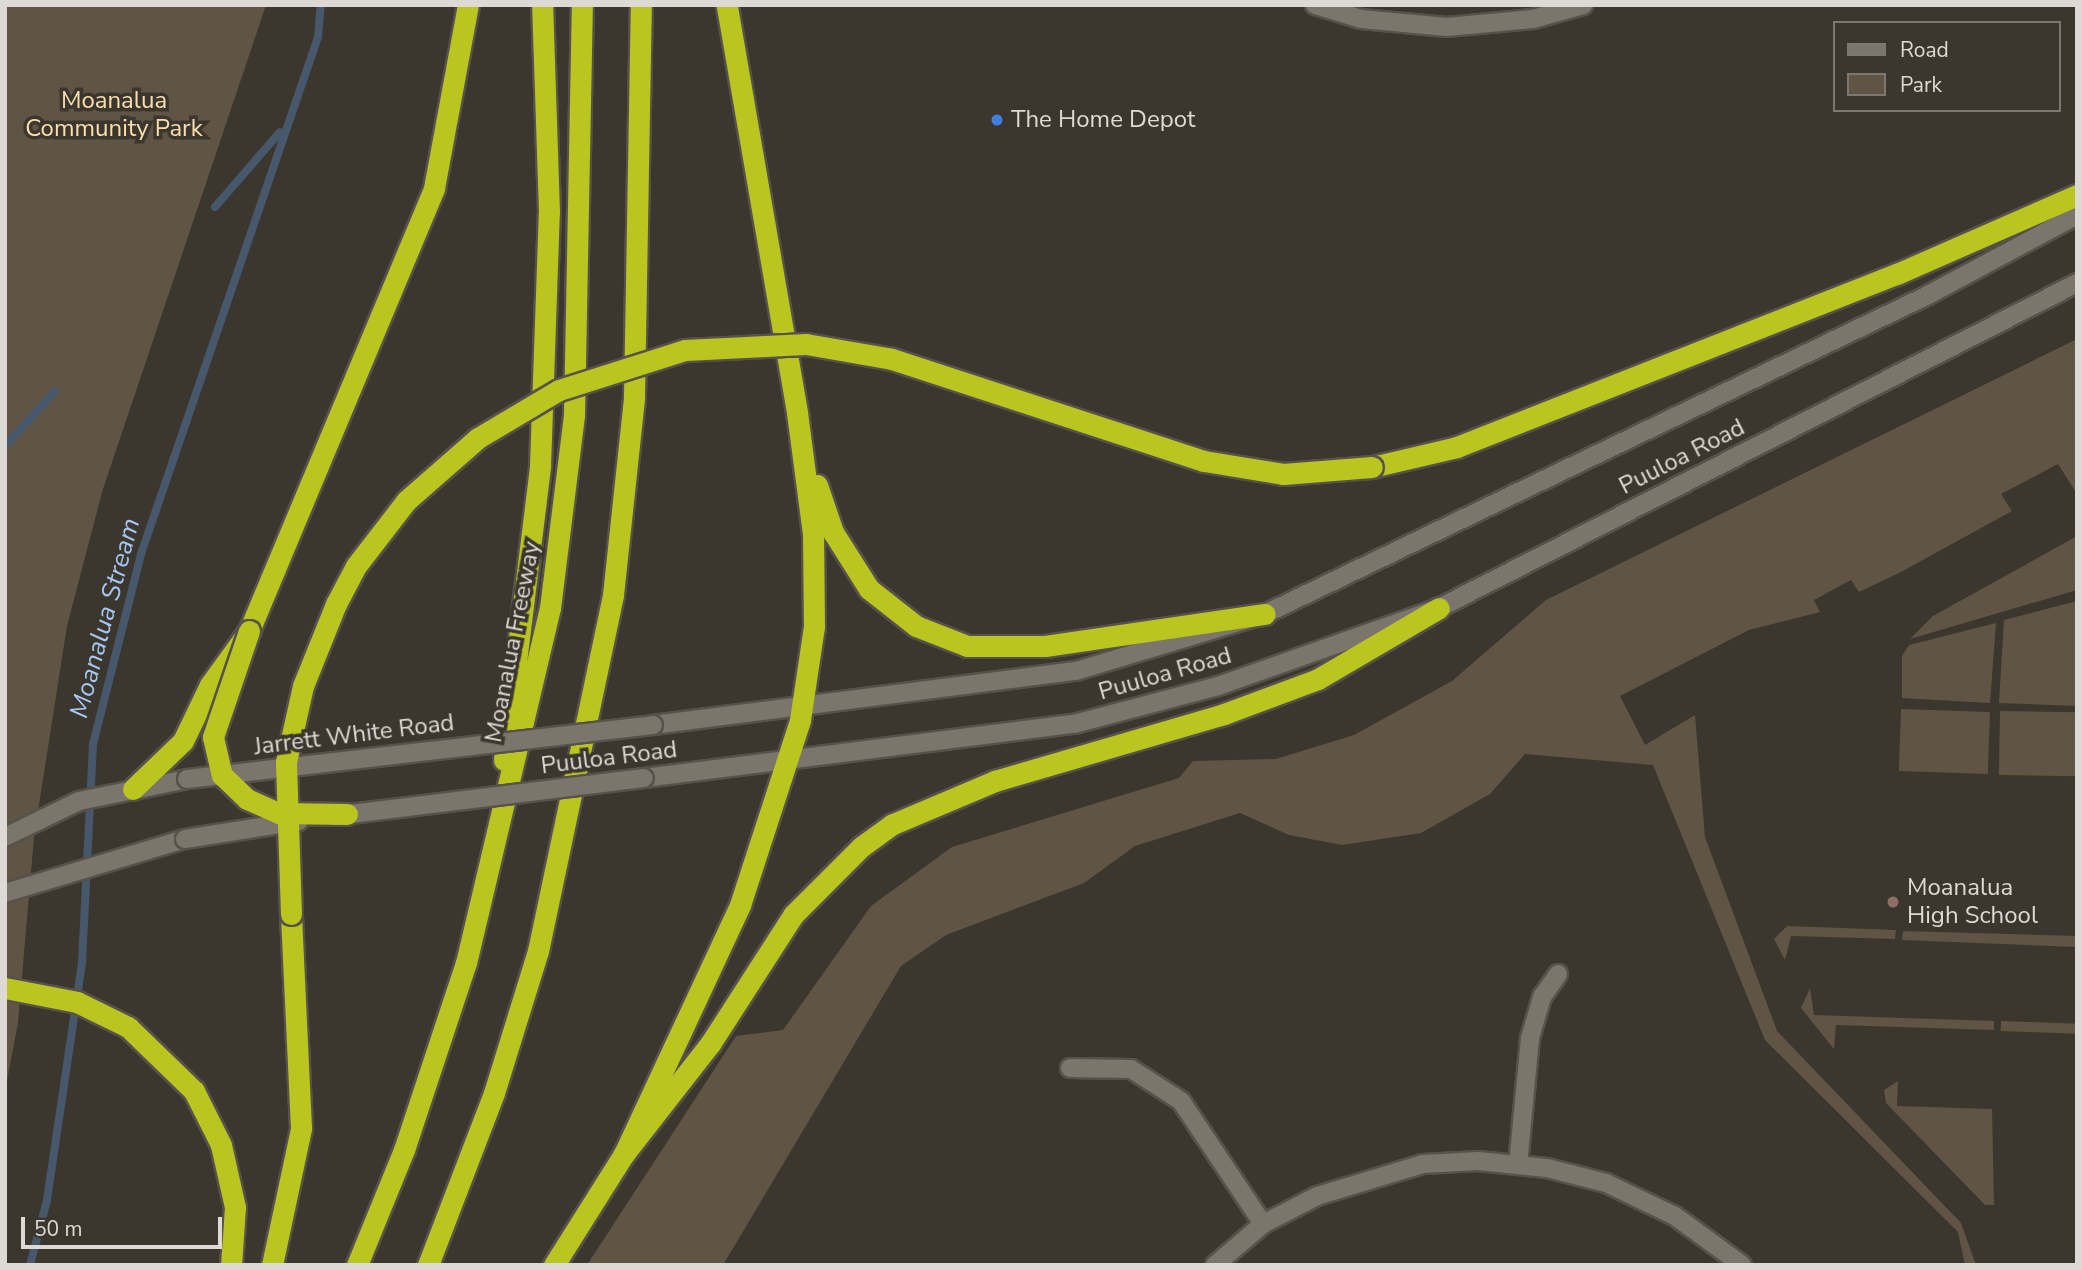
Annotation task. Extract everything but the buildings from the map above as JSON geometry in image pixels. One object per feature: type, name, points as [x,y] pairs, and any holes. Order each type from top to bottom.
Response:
[{"type":"highway","points":[[346,814],[279,813],[247,799],[222,775],[214,737],[248,631],[408,253],[447,137],[468,5]]},
{"type":"highway","points":[[498,829],[540,466],[549,212],[542,5]]},
{"type":"highway","name":"Moanalua Freeway","points":[[357,1265],[436,1060],[492,872],[498,829],[534,693],[566,497],[579,319],[582,5]]},
{"type":"highway","points":[[428,1265],[494,1093],[538,951],[611,607],[634,397],[642,5]]},
{"type":"highway","points":[[624,1154],[740,905],[788,763],[802,708],[816,584],[797,412],[727,5]]},
{"type":"highway","points":[[272,1265],[301,1128],[286,762],[303,686],[336,604],[356,566],[406,501],[478,438],[559,390],[685,350],[806,344],[892,359],[1204,461],[1283,474],[1372,467],[1457,447],[1897,274],[2077,195]]},
{"type":"highway","points":[[797,412],[823,505],[852,569],[888,608],[940,636],[967,646],[1045,646],[1265,614]]},
{"type":"highway","points":[[554,1265],[624,1154],[710,1044],[793,915],[824,878],[894,824],[995,781],[1272,698],[1318,679],[1439,608]]},
{"type":"highway","points":[[133,789],[183,741],[210,685],[248,631]]},
{"type":"highway","points":[[5,988],[77,1002],[128,1027],[161,1055],[194,1091],[221,1145],[235,1208],[231,1265]]},
{"type":"main road","points":[[1315,5],[1361,19],[1447,27],[1533,19],[1583,5]]},
{"type":"main road","name":"Puuloa Road","points":[[802,708],[1076,671],[1265,614],[1917,301],[2077,215]]},
{"type":"main road","name":"Puuloa Road","points":[[5,893],[185,839],[346,814],[788,763],[1074,724],[1218,686],[1439,608],[2077,283]]},
{"type":"main road","name":"Jarrett White Road","points":[[5,837],[79,802],[187,779],[802,708]]},
{"type":"main road","points":[[1518,1165],[1530,1038],[1542,997],[1558,974]]},
{"type":"main road","points":[[1070,1068],[1131,1069],[1181,1101],[1262,1224]]},
{"type":"main road","points":[[1215,1265],[1262,1224],[1387,1172],[1451,1162],[1518,1165],[1606,1183],[1675,1216],[1742,1265]]},
{"type":"green space","name":"Moanalua Community Park","points":[[5,5],[266,5],[103,489],[67,626],[34,837],[18,1023],[5,1091]]},
{"type":"green space","points":[[2077,339],[2077,494],[2058,464],[2001,494],[2012,511],[1901,572],[1859,592],[1851,580],[1814,600],[1820,612],[1749,630],[1620,696],[1645,745],[1695,715],[1705,837],[1777,1031],[1961,1223],[1976,1265],[1965,1265],[1958,1232],[1765,1040],[1653,765],[1525,754],[1490,794],[1421,833],[1342,845],[1289,835],[1240,813],[1135,846],[1084,883],[946,935],[901,966],[723,1265],[587,1265],[736,1036],[783,1030],[871,906],[952,847],[1179,778],[1193,761],[1276,759],[1354,735],[1452,681],[1546,600]]},
{"type":"green space","points":[[2077,536],[2077,590],[1910,639],[1933,616]]},
{"type":"green space","points":[[2077,601],[2077,706],[1999,703],[2004,620]]},
{"type":"green space","points":[[1996,623],[1990,703],[1902,698],[1902,656],[1909,645]]},
{"type":"green space","points":[[1901,709],[1990,712],[1988,774],[1899,771]]},
{"type":"green space","points":[[2000,711],[2077,712],[2076,776],[1999,775]]},
{"type":"green space","points":[[1787,926],[1896,930],[1895,939],[1791,936],[1785,960],[1774,939]]},
{"type":"green space","points":[[1903,931],[2077,936],[2077,947],[1902,940]]},
{"type":"green space","points":[[1810,988],[1814,1015],[1994,1021],[1994,1030],[1836,1025],[1834,1049],[1801,1008]]},
{"type":"green space","points":[[2001,1021],[2077,1024],[2077,1034],[2001,1031]]},
{"type":"green space","points":[[1898,1081],[1897,1106],[1992,1109],[1994,1205],[1985,1205],[1886,1103],[1884,1090]]},
{"type":"waterway","name":"Moanalua Stream","points":[[30,1265],[47,1200],[82,962],[93,744],[141,554],[318,37],[321,5]]},
{"type":"waterway","points":[[215,207],[280,132]]},
{"type":"waterway","points":[[5,446],[55,391]]},
{"type":"place","name":"The Home Depot","points":[[997,120]]},
{"type":"place","name":"Moanalua High School","points":[[1893,902]]}]
